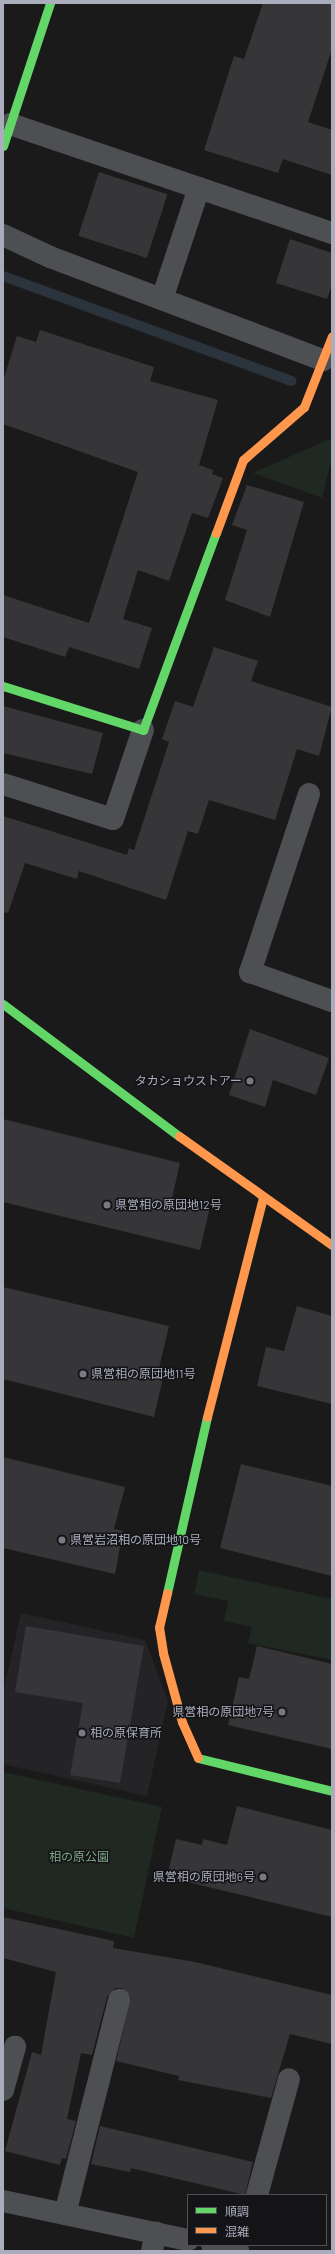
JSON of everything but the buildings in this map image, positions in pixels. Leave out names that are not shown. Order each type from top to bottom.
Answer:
[{"type":"street","points":[[3,146],[50,3]]},
{"type":"street","points":[[10,124],[332,232]]},
{"type":"street","points":[[162,299],[200,188]]},
{"type":"street","points":[[3,235],[50,257],[323,360]]},
{"type":"street","points":[[3,784],[113,819],[143,730],[242,460],[304,407],[332,336]]},
{"type":"street","points":[[3,686],[143,730]]},
{"type":"street","points":[[309,794],[250,972],[332,1001]]},
{"type":"street","points":[[3,1004],[263,1198],[332,1245]]},
{"type":"street","points":[[263,1198],[201,1440],[160,1627],[163,1653],[182,1722],[196,1757],[332,1791]]},
{"type":"street","points":[[65,2214],[119,2000]]},
{"type":"street","points":[[3,2090],[15,2047]]},
{"type":"street","points":[[256,2194],[289,2079]]},
{"type":"street","points":[[3,2201],[65,2214],[154,2242],[187,2240]]},
{"type":"street","points":[[217,2246],[240,2251]]},
{"type":"shaded area","name":"相の原保育所","points":[[21,1613],[145,1640],[168,1701],[147,1796],[3,1764],[3,1693]]},
{"type":"green space","points":[[332,438],[332,458],[322,498],[253,473]]},
{"type":"green space","points":[[199,1570],[332,1599],[332,1660],[248,1643],[252,1627],[224,1621],[228,1601],[194,1594]]},
{"type":"green space","name":"相の原公園","points":[[3,1772],[162,1807],[134,1938],[3,1908]]},
{"type":"waterway","points":[[3,276],[291,381]]},
{"type":"traffic: fast","points":[[3,146],[50,3]]},
{"type":"traffic: fast","points":[[3,686],[143,730],[216,533]]},
{"type":"traffic: fast","points":[[3,1004],[179,1136]]},
{"type":"traffic: fast","points":[[167,1593],[207,1417]]},
{"type":"traffic: fast","points":[[198,1758],[332,1791]]},
{"type":"traffic: slow","points":[[216,533],[243,460],[304,407],[332,336]]},
{"type":"traffic: slow","points":[[179,1136],[332,1245]]},
{"type":"traffic: slow","points":[[207,1417],[263,1198]]},
{"type":"traffic: slow","points":[[167,1593],[159,1627],[163,1653],[182,1722],[198,1758]]},
{"type":"place","name":"タカショウストアー","points":[[250,1081]]},
{"type":"place","name":"県営相の原団地12号","points":[[107,1205]]},
{"type":"place","name":"県営相の原団地11号","points":[[83,1374]]},
{"type":"place","name":"県営岩沼相の原団地10号","points":[[62,1540]]},
{"type":"place","name":"県営相の原団地7号","points":[[282,1712]]},
{"type":"place","name":"相の原保育所","points":[[82,1733]]},
{"type":"place","name":"県営相の原団地6号","points":[[263,1877]]}]
